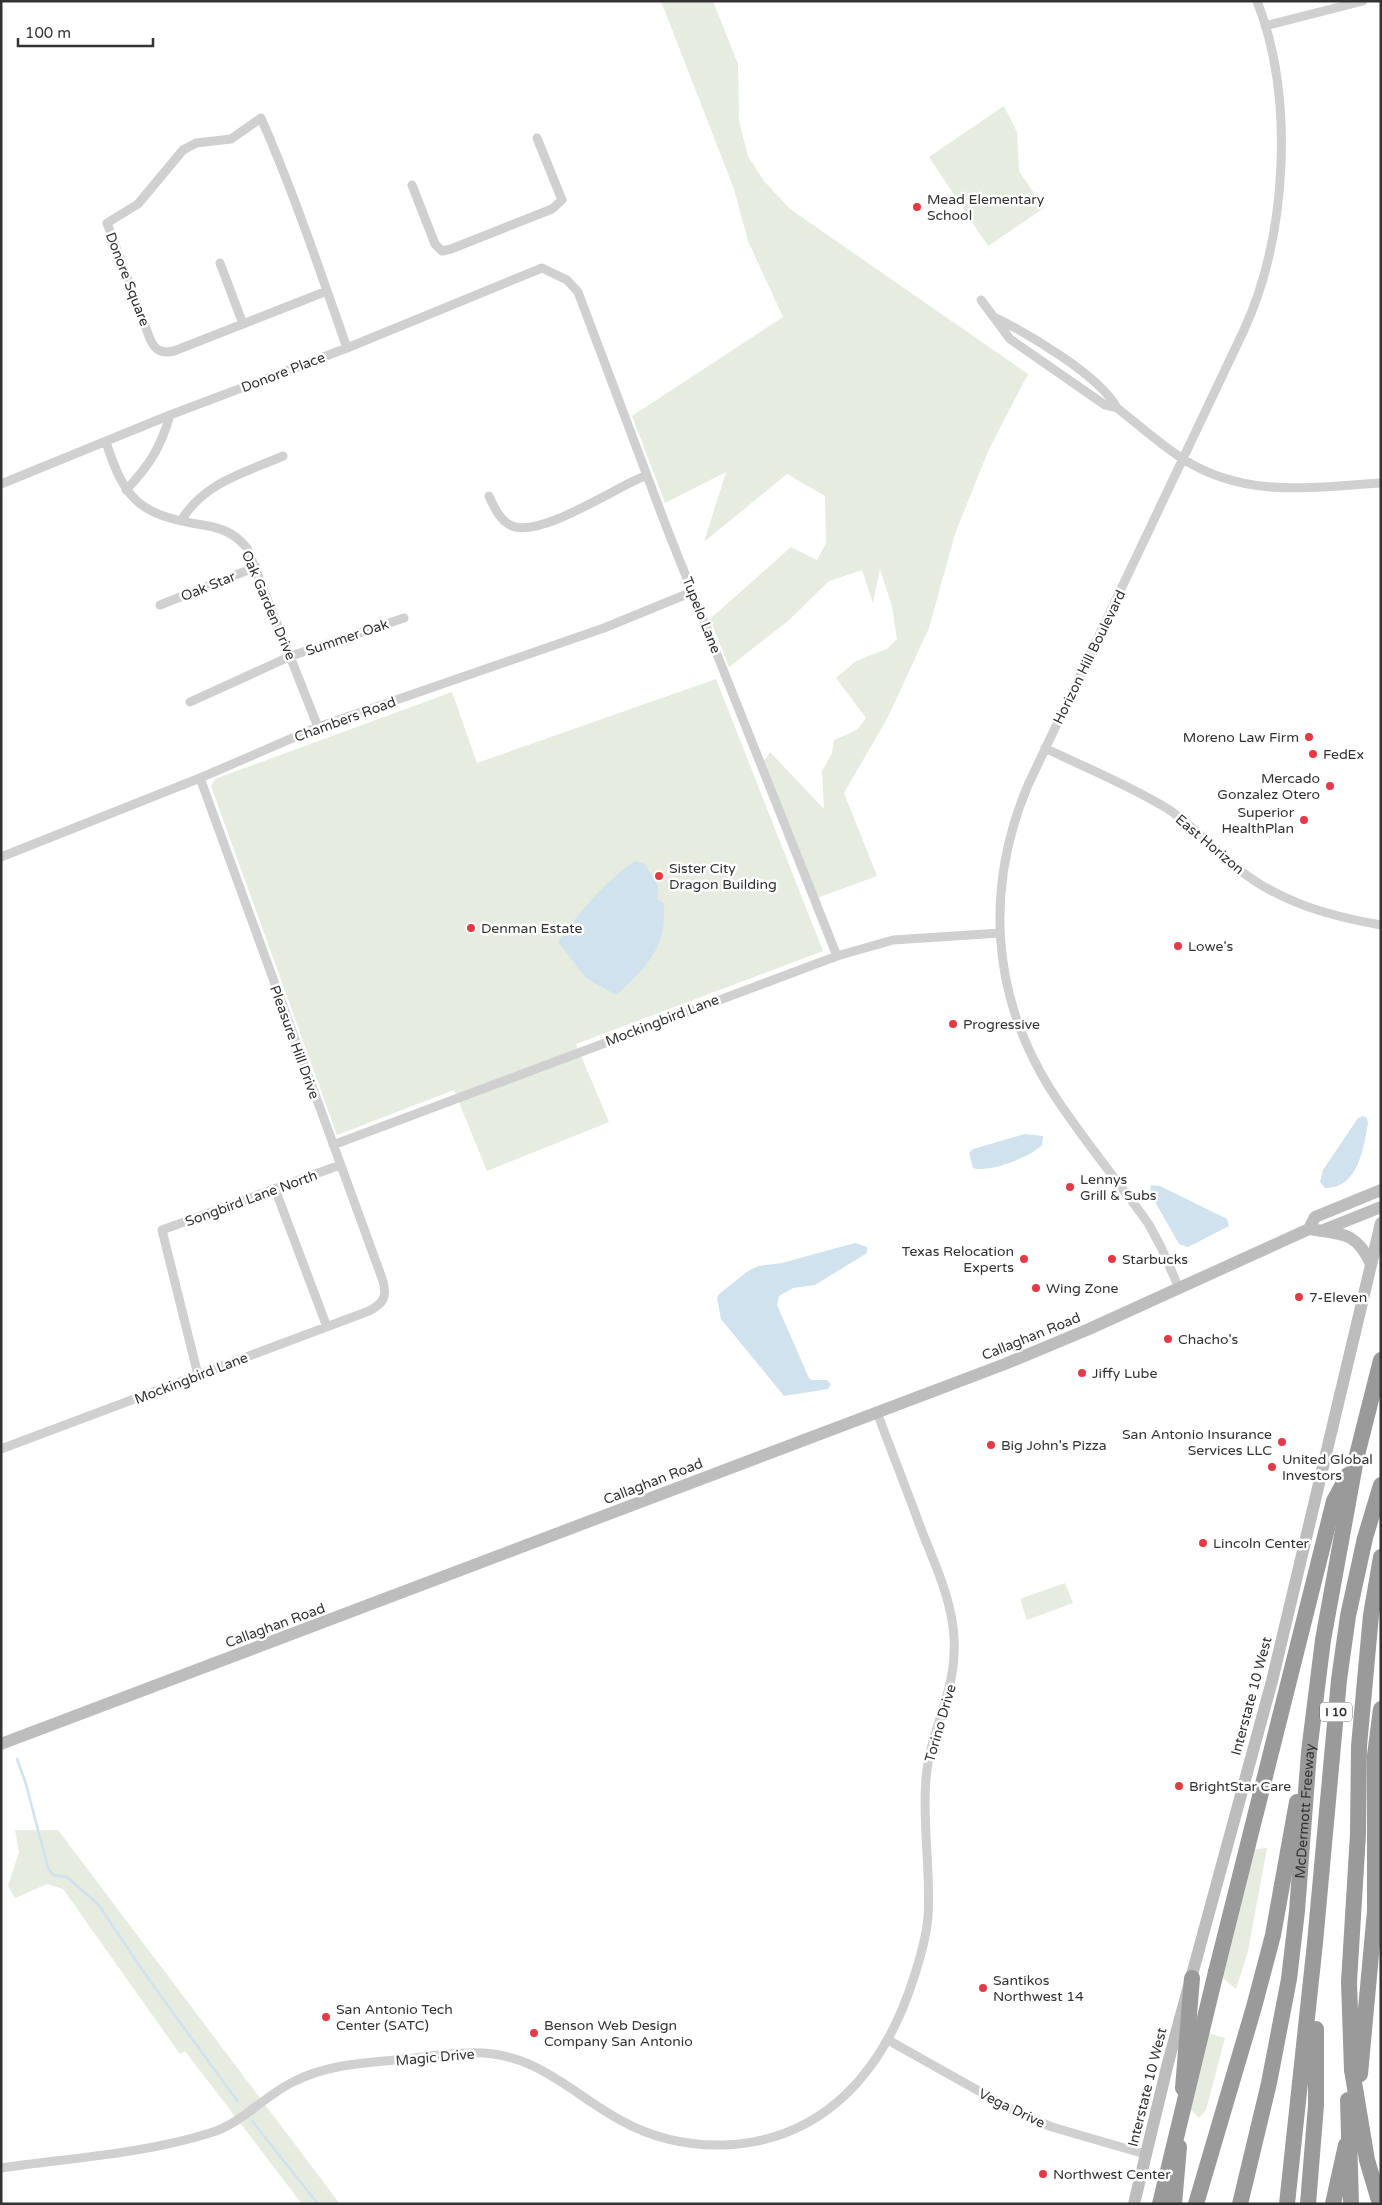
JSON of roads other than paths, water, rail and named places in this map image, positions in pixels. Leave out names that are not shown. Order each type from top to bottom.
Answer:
[{"type":"highway","name":"McDermott Freeway","points":[[1240,2204],[1269,2082],[1289,1979],[1297,1911],[1309,1752],[1323,1640],[1356,1459],[1381,1360]]},
{"type":"highway","points":[[1160,2204],[1334,1502],[1356,1459]]},
{"type":"highway","name":"McDermott Freeway","points":[[1287,2204],[1316,1943],[1339,1680],[1347,1625],[1365,1538],[1381,1485]]},
{"type":"highway","points":[[1380,2204],[1366,2160],[1352,2070],[1349,1982],[1358,1834],[1359,1746],[1371,1615],[1381,1557]]},
{"type":"highway","points":[[1333,2204],[1362,2064],[1375,1911],[1375,1755],[1381,1709]]},
{"type":"highway","points":[[1196,2204],[1266,1962],[1281,1891],[1289,1837],[1309,1752]]},
{"type":"highway","points":[[1308,2204],[1316,2105],[1316,1943]]},
{"type":"highway","points":[[1174,2204],[1192,1978]]},
{"type":"highway","points":[[1351,2204],[1348,2106],[1352,2070]]},
{"type":"main road","name":"Callaghan Road","points":[[1315,1230],[1315,1217],[1381,1190]]},
{"type":"main road","name":"Callaghan Road","points":[[1,1744],[1005,1364],[1315,1230],[1381,1207]]},
{"type":"main road","name":"Interstate 10 West","points":[[1134,2204],[1145,2154],[1232,1820],[1272,1681],[1381,1223]]},
{"type":"main road","points":[[1315,1230],[1346,1234],[1354,1238],[1365,1251],[1375,1254]]},
{"type":"street","name":"Horizon Hill Boulevard","points":[[1179,1288],[1148,1223],[1050,1088],[1032,1058],[1009,998],[1000,933],[1001,889],[1011,830],[1025,792],[1249,320],[1263,278],[1276,218],[1281,156],[1273,60],[1257,1]]},
{"type":"street","points":[[1265,26],[1362,1]]},
{"type":"street","name":"Donore Square","points":[[327,291],[168,352],[154,348],[107,223],[134,208],[178,154],[196,143],[231,139],[261,118],[274,148],[327,291],[348,348]]},
{"type":"street","points":[[412,185],[435,244],[442,250],[451,249],[552,209],[562,200],[537,138]]},
{"type":"street","points":[[220,263],[243,324]]},
{"type":"street","name":"Donore Place","points":[[1,484],[170,415],[348,348],[542,268],[563,278]]},
{"type":"street","name":"Tupelo Lane","points":[[563,278],[574,286],[578,292],[692,592],[836,956]]},
{"type":"street","points":[[981,300],[1010,339],[1105,405],[1117,408]]},
{"type":"street","points":[[994,318],[1016,328],[1070,364],[1110,396],[1117,408],[1184,459],[1212,474],[1246,485],[1260,487],[1288,488],[1381,483]]},
{"type":"street","points":[[1034,356],[1042,345]]},
{"type":"street","points":[[126,490],[146,469],[162,440],[170,415]]},
{"type":"street","name":"Oak Garden Drive","points":[[106,442],[118,476],[126,490],[146,508],[167,519],[213,526],[235,535],[247,548],[318,727]]},
{"type":"street","points":[[181,521],[189,508],[206,490],[282,456]]},
{"type":"street","points":[[489,496],[500,518],[512,526],[524,528],[595,503],[620,486],[647,475]]},
{"type":"street","name":"Oak Star","points":[[160,605],[256,567]]},
{"type":"street","name":"Chambers Road","points":[[1,857],[200,778],[318,727],[604,628],[692,592]]},
{"type":"street","name":"Summer Oak","points":[[190,702],[291,656],[404,618]]},
{"type":"street","name":"East Horizon","points":[[1045,748],[1141,794],[1169,810],[1238,869],[1274,893],[1299,905],[1332,916],[1381,925]]},
{"type":"street","name":"Pleasure Hill Drive","points":[[200,778],[383,1281],[385,1298],[380,1304]]},
{"type":"street","name":"Mockingbird Lane","points":[[333,1145],[836,956],[893,940],[1000,933]]},
{"type":"street","name":"Songbird Lane North","points":[[198,1375],[162,1230],[340,1165]]},
{"type":"street","points":[[275,1189],[327,1326]]},
{"type":"street","name":"Mockingbird Lane","points":[[1,1449],[370,1311],[380,1304]]},
{"type":"street","name":"Torino Drive","points":[[877,1412],[941,1579],[951,1614],[955,1648],[952,1678],[926,1772],[928,1894],[925,1936],[910,1992],[888,2040]]},
{"type":"street","name":"Vega Drive","points":[[888,2040],[1020,2114],[1052,2127],[1145,2154]]},
{"type":"street","name":"Magic Drive","points":[[1,2168],[176,2143],[215,2132],[294,2081],[331,2068],[471,2052],[507,2057],[544,2070],[619,2119],[664,2138],[704,2144],[745,2143],[785,2132],[824,2112],[853,2088],[865,2075],[880,2056],[888,2040]]},
{"type":"water","points":[[635,861],[645,864],[658,886],[657,899],[664,904],[664,919],[662,933],[652,956],[637,976],[616,995],[586,978],[558,942],[612,879]]},
{"type":"water","points":[[1363,1116],[1367,1118],[1368,1123],[1357,1165],[1345,1182],[1325,1188],[1320,1182],[1323,1170],[1358,1118]]},
{"type":"water","points":[[1025,1134],[1043,1136],[1042,1145],[1029,1154],[1009,1163],[989,1168],[973,1168],[969,1153],[973,1149]]},
{"type":"water","points":[[1151,1185],[1160,1186],[1227,1219],[1229,1226],[1188,1247],[1179,1244],[1150,1193]]},
{"type":"water","points":[[855,1243],[867,1247],[867,1253],[815,1285],[793,1288],[779,1296],[777,1305],[809,1378],[811,1380],[827,1380],[831,1384],[828,1389],[784,1396],[721,1319],[717,1298],[719,1294],[748,1271],[758,1266],[782,1263]]},
{"type":"waterway","points":[[17,1759],[26,1784],[48,1868],[53,1875],[67,1877],[98,1904],[150,1981],[238,2102]]},
{"type":"waterway","points":[[252,2121],[318,2204]]},
{"type":"place","name":"Mead Elementary School","points":[[917,207]]},
{"type":"place","name":"Moreno Law Firm","points":[[1309,737]]},
{"type":"place","name":"FedEx","points":[[1313,754]]},
{"type":"place","name":"Mercado Gonzalez Otero","points":[[1330,786]]},
{"type":"place","name":"Superior HealthPlan","points":[[1304,820]]},
{"type":"place","name":"Sister City Dragon Building","points":[[659,876]]},
{"type":"place","name":"Denman Estate","points":[[471,928]]},
{"type":"place","name":"Lowe's","points":[[1178,946]]},
{"type":"place","name":"Progressive","points":[[953,1024]]},
{"type":"place","name":"Lennys Grill & Subs","points":[[1070,1187]]},
{"type":"place","name":"Texas Relocation Experts","points":[[1024,1259]]},
{"type":"place","name":"Starbucks","points":[[1112,1259]]},
{"type":"place","name":"Wing Zone","points":[[1036,1288]]},
{"type":"place","name":"7-Eleven","points":[[1299,1297]]},
{"type":"place","name":"Chacho's","points":[[1168,1339]]},
{"type":"place","name":"Jiffy Lube","points":[[1082,1373]]},
{"type":"place","name":"San Antonio Insurance Services LLC","points":[[1282,1442]]},
{"type":"place","name":"Big John's Pizza","points":[[991,1445]]},
{"type":"place","name":"United Global Investors","points":[[1272,1467]]},
{"type":"place","name":"Lincoln Center","points":[[1203,1543]]},
{"type":"place","name":"BrightStar Care","points":[[1179,1786]]},
{"type":"place","name":"Santikos Northwest 14","points":[[983,1988]]},
{"type":"place","name":"San Antonio Tech Center (SATC)","points":[[326,2017]]},
{"type":"place","name":"Benson Web Design Company San Antonio","points":[[534,2033]]},
{"type":"place","name":"Northwest Center","points":[[1043,2174]]}]
